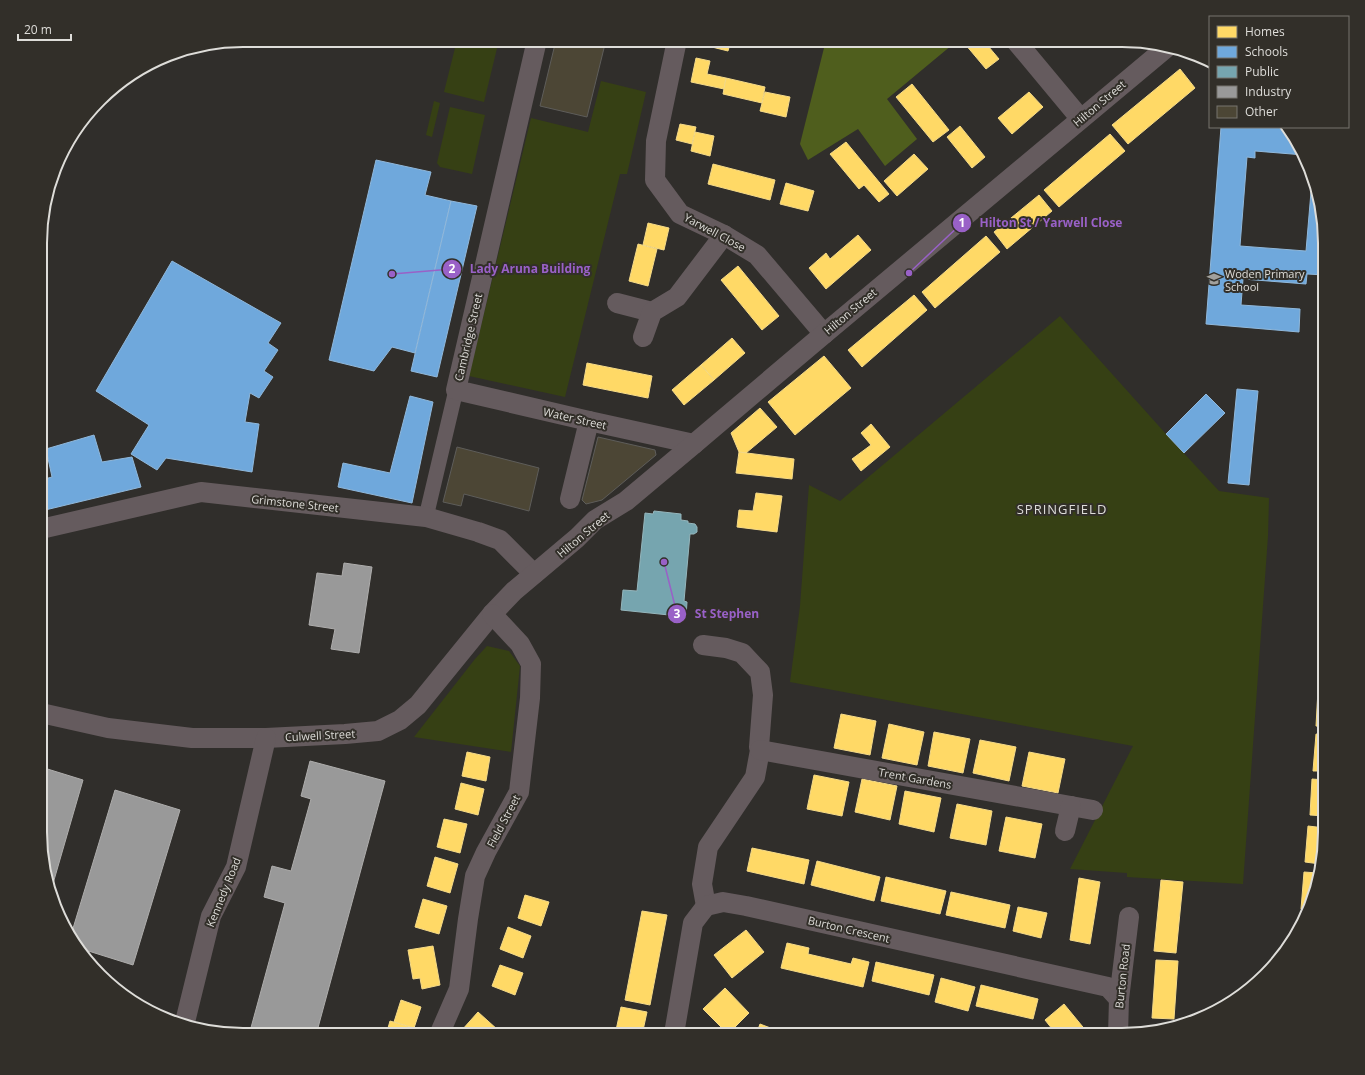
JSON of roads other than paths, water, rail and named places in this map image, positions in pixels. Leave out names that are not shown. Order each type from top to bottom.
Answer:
[{"type":"street","name":"Cambridge Street","points":[[426,518],[535,47]]},
{"type":"street","name":"Yarwell Close","points":[[676,47],[656,141],[655,180],[680,214],[724,235],[757,255],[824,334]]},
{"type":"street","points":[[1020,47],[1080,118]]},
{"type":"street","name":"Hilton Street","points":[[534,574],[577,538],[595,520],[626,501],[1080,118],[1162,51]]},
{"type":"street","points":[[643,337],[652,312],[677,297],[724,235]]},
{"type":"street","points":[[617,303],[652,312]]},
{"type":"street","name":"Water Street","points":[[456,390],[694,444]]},
{"type":"street","points":[[570,499],[589,421]]},
{"type":"street","name":"Grimstone Street","points":[[47,528],[201,492],[426,518],[478,532],[500,540],[534,574]]},
{"type":"street","name":"Culwell Street","points":[[47,714],[108,728],[185,737],[266,738],[378,731],[400,720],[418,705],[492,614],[514,591],[534,574]]},
{"type":"street","name":"Field Street","points":[[442,1028],[459,989],[475,876],[486,852],[519,792],[530,705],[531,664],[520,644],[492,614]]},
{"type":"street","points":[[675,1028],[693,923],[706,906],[702,884],[708,847],[754,777],[760,750],[763,696],[760,672],[742,653],[726,648],[703,645]]},
{"type":"street","name":"Kennedy Road","points":[[186,1019],[211,916],[236,867],[266,738]]},
{"type":"street","name":"Trent Gardens","points":[[760,750],[1093,810]]},
{"type":"street","points":[[1065,831],[1071,806]]},
{"type":"street","name":"Burton Crescent","points":[[706,906],[723,902],[754,907],[1108,987],[1119,999]]},
{"type":"street","name":"Burton Road","points":[[1118,1028],[1119,999],[1129,918]]},
{"type":"place","name":"Hilton St / Yarwell Close","points":[[909,273]]},
{"type":"place","name":"Lady Aruna Building","points":[[392,274]]},
{"type":"place","name":"Woden Primary School","points":[[1214,279]]},
{"type":"place","name":"St Stephen","points":[[664,562]]},
{"type":"district","name":"SPRINGFIELD","points":[[1062,509]]}]
